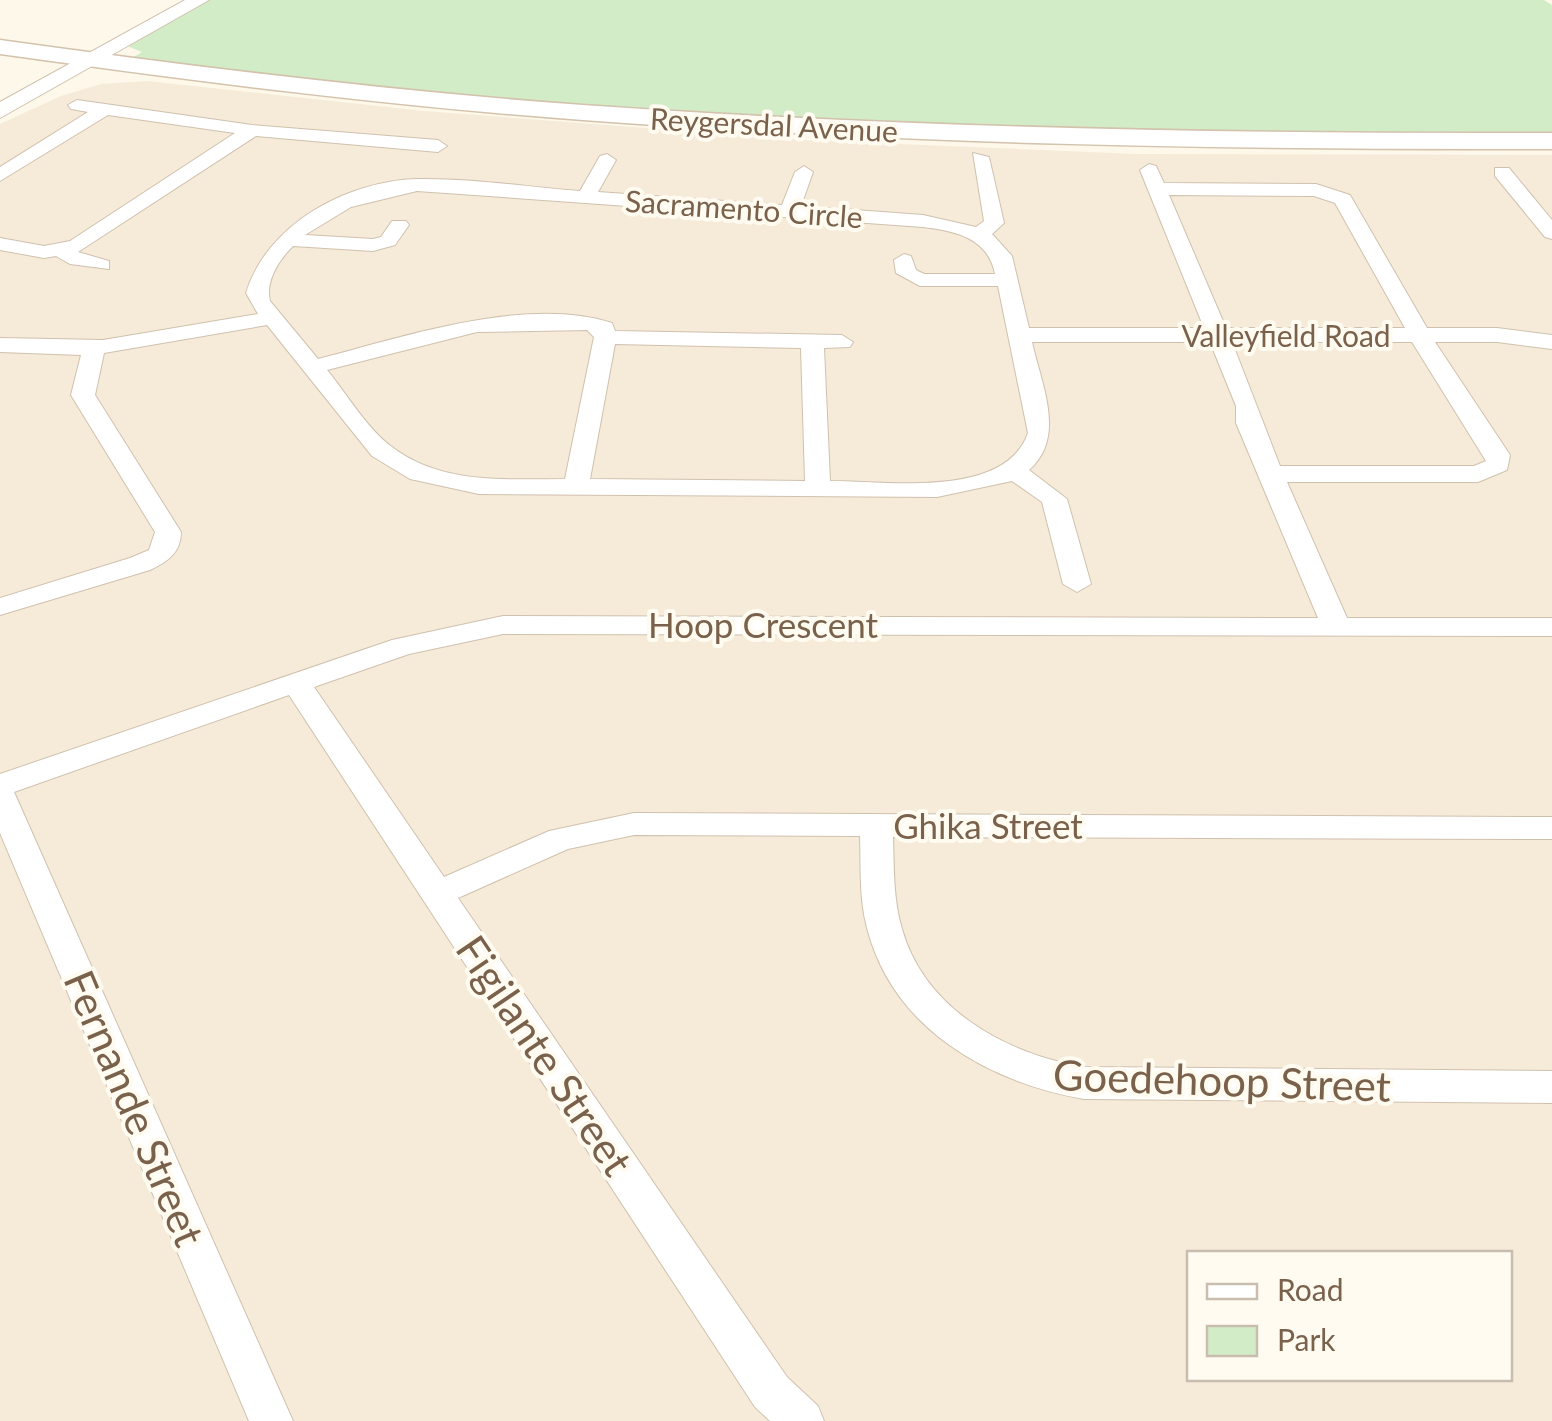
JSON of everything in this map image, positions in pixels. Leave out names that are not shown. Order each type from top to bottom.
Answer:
[{"type":"main road","name":"Reygersdal Avenue","points":[[0,47],[454,101],[806,127],[1192,142],[1552,141]]},
{"type":"street","points":[[0,111],[199,0]]},
{"type":"street","points":[[76,105],[252,130],[438,146]]},
{"type":"street","points":[[0,175],[104,110]]},
{"type":"street","points":[[0,244],[38,252],[62,251],[81,244],[252,130]]},
{"type":"street","points":[[350,140],[376,174]]},
{"type":"street","points":[[980,158],[994,223],[978,235],[997,248],[1040,433],[1033,452],[1014,470],[1054,499],[1077,584]]},
{"type":"street","points":[[586,197],[607,160]]},
{"type":"street","points":[[789,211],[804,172]]},
{"type":"street","points":[[1502,172],[1552,233]]},
{"type":"street","name":"Sacramento Circle","points":[[978,235],[923,221],[586,197],[376,174],[276,252],[258,285],[260,302],[381,452],[404,467],[457,483],[954,488],[1014,470]]},
{"type":"street","points":[[1270,474],[1478,474],[1494,470],[1498,455],[1420,335],[1375,259],[1375,249],[1339,196],[1316,190],[1153,180],[1219,335],[1270,474],[1336,626]]},
{"type":"street","points":[[1517,190],[1540,190]]},
{"type":"street","points":[[290,240],[373,246],[388,241],[399,225]]},
{"type":"street","points":[[62,251],[76,260],[102,264]]},
{"type":"street","points":[[904,260],[906,273],[915,279],[1007,280]]},
{"type":"street","points":[[0,344],[94,346],[156,342],[272,318]]},
{"type":"street","points":[[312,367],[486,323],[589,323],[604,328],[576,487]]},
{"type":"street","name":"Valleyfield Road","points":[[1019,335],[1513,336],[1552,342]]},
{"type":"street","points":[[605,337],[647,342],[842,342]]},
{"type":"street","points":[[812,342],[818,488]]},
{"type":"street","points":[[0,607],[150,560],[168,544],[168,532],[82,395],[94,346]]},
{"type":"street","name":"Hoop Crescent","points":[[0,786],[427,638],[528,624],[1552,626]]},
{"type":"street","name":"Figilante Street","points":[[296,683],[770,1392],[802,1421]]},
{"type":"street","name":"Fernande Street","points":[[0,795],[271,1421]]},
{"type":"street","name":"Goedehoop Street","points":[[876,824],[881,915],[898,960],[955,1030],[1013,1067],[1084,1083],[1552,1087]]},
{"type":"street","name":"Ghika Street","points":[[436,894],[562,839],[613,826],[1552,828]]},
{"type":"shaded area","points":[[147,81],[424,111],[805,140],[1136,154],[1552,155],[1552,1421],[0,1421],[0,124],[61,96],[101,84]]},
{"type":"green space","points":[[209,0],[1544,0],[1552,5],[1552,135],[1070,134],[801,122],[533,102],[132,58],[142,52],[127,46]]}]
